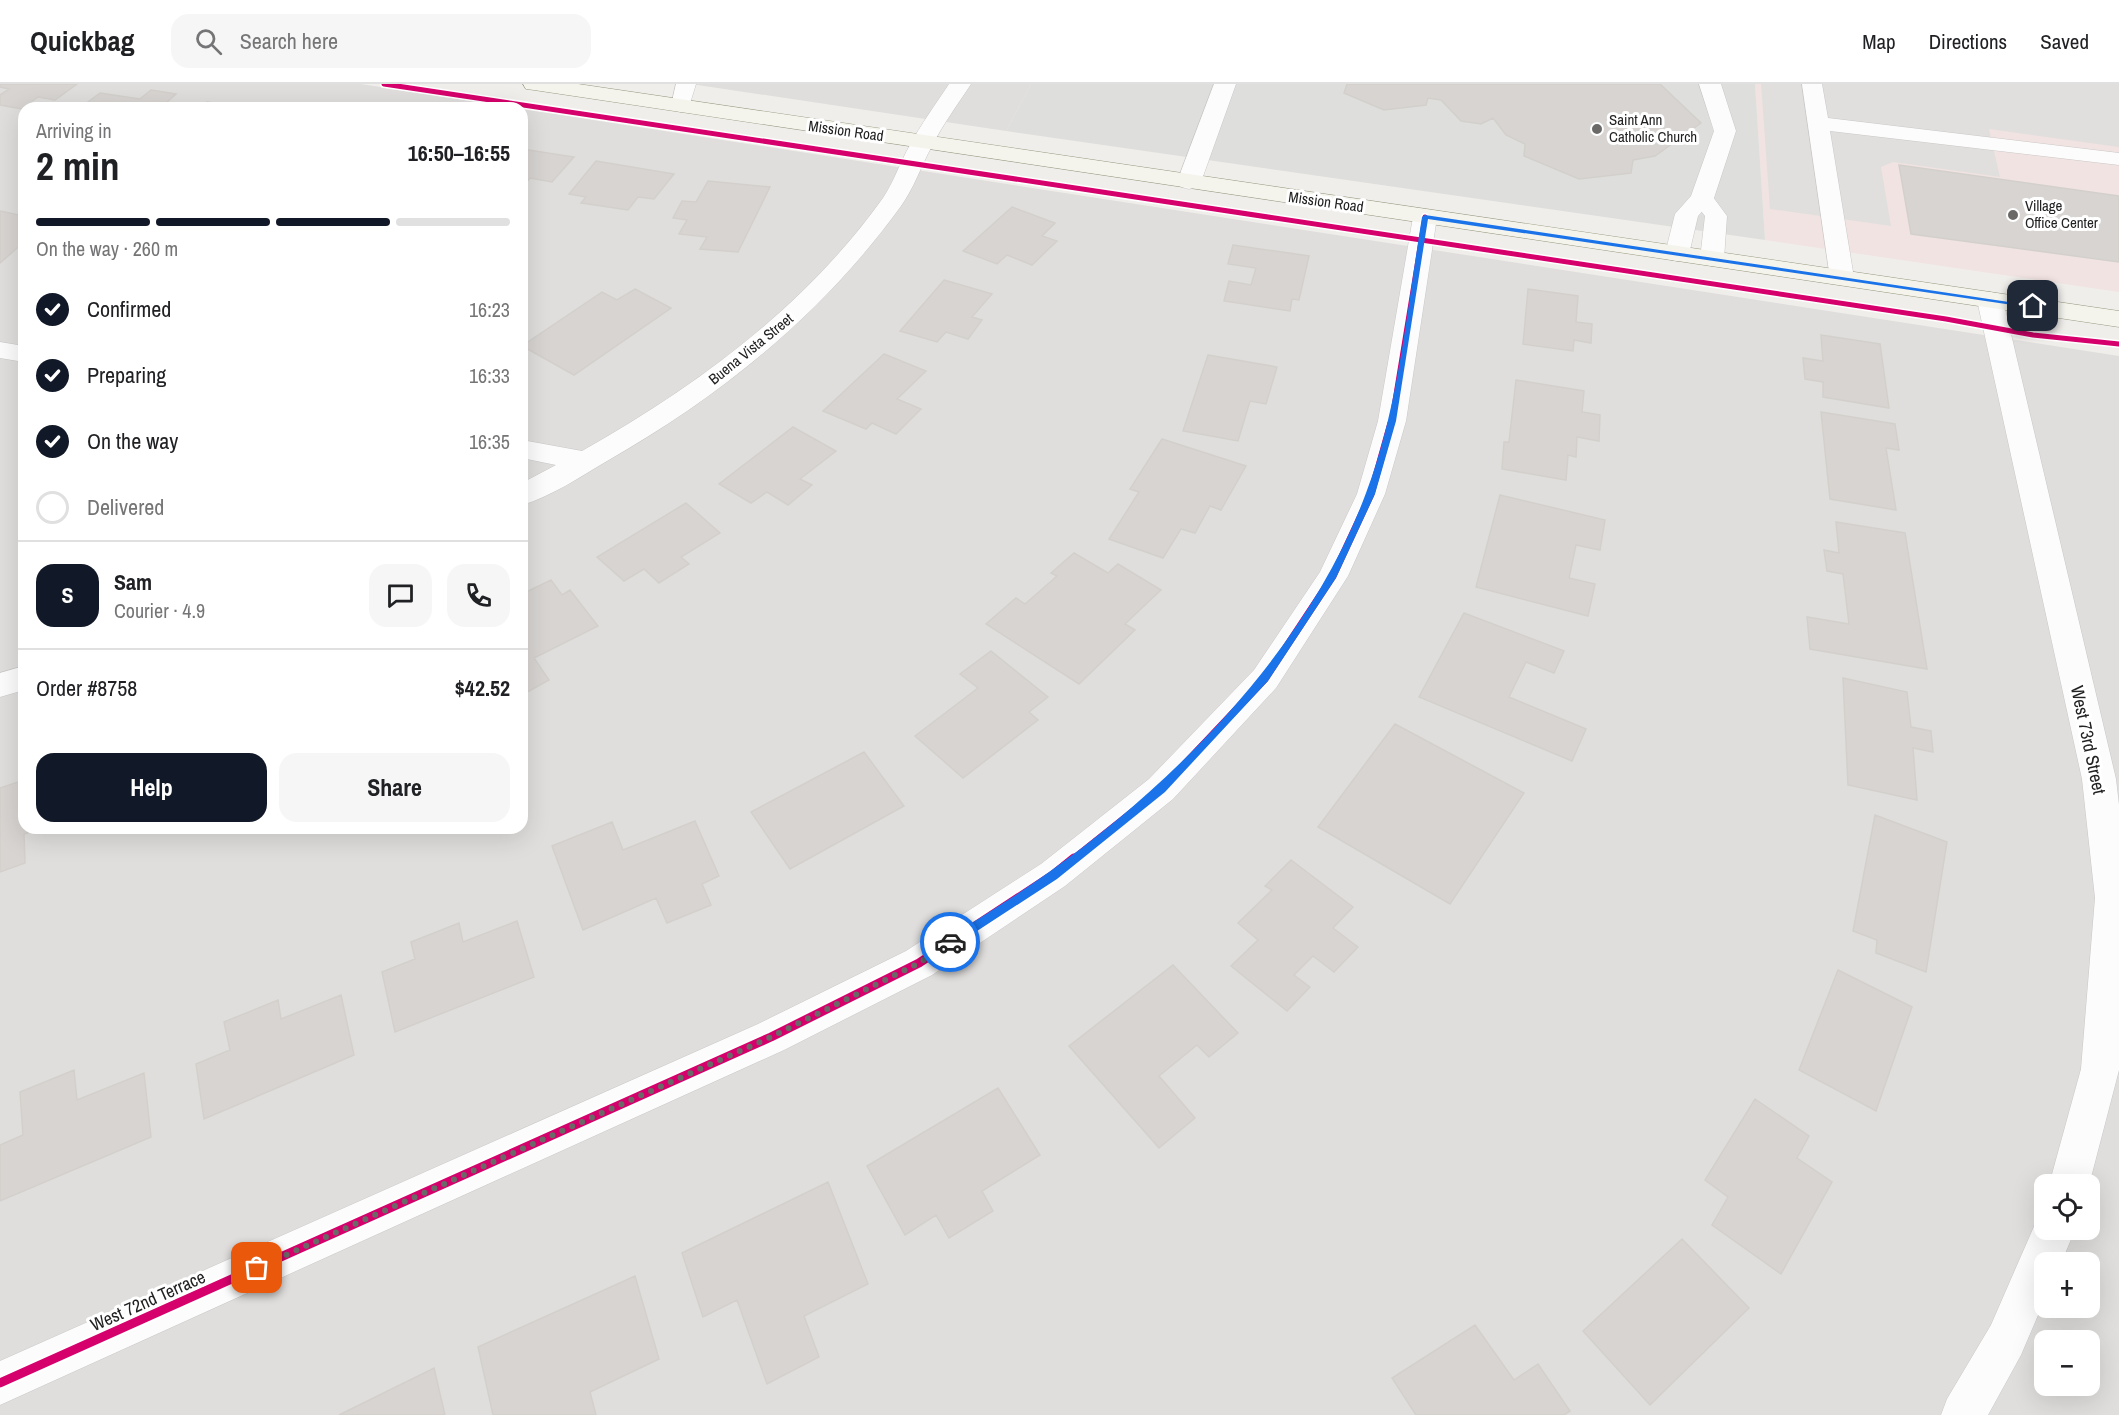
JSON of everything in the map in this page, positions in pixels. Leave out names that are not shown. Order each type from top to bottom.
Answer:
[{"type":"main road","name":"Mission Road","points":[[534,84],[683,95],[922,142],[2119,319]]},
{"type":"street","name":"Buena Vista Street","points":[[528,492],[673,410],[793,317],[851,256],[894,199],[922,142],[960,84]]},
{"type":"street","points":[[1190,182],[1225,84]]},
{"type":"street","points":[[1677,254],[1687,214],[1702,198],[1725,131],[1710,84]]},
{"type":"street","name":"West 72nd Terrace","points":[[0,1383],[760,1042],[909,968],[1053,875],[1161,789],[1265,679],[1338,566],[1371,494],[1392,421],[1425,217]]},
{"type":"street","name":"West 73rd Street","points":[[1990,300],[2098,779],[2113,897],[2100,1069],[2072,1174]]},
{"type":"street","points":[[0,350],[18,353]]},
{"type":"street","points":[[528,450],[586,461]]},
{"type":"street","points":[[0,685],[18,680]]},
{"type":"street","points":[[1963,1415],[2006,1340],[2050,1240]]},
{"type":"lane","points":[[1812,84],[1842,278]]},
{"type":"lane","points":[[1818,123],[2119,159]]},
{"type":"lane","points":[[1702,198],[1716,216],[1712,259]]},
{"type":"shaded area","points":[[0,84],[361,84],[477,102],[18,102],[18,834],[528,834],[528,110],[2119,356],[2119,1415],[0,1415]]},
{"type":"shaded area","points":[[691,84],[1031,84],[1006,131]]},
{"type":"shaded area","points":[[1031,84],[1755,84],[1765,240],[1006,131]]},
{"type":"shaded area","points":[[1755,84],[2119,84],[2119,292],[1765,240]]},
{"type":"shaded area","points":[[1761,84],[2119,84],[2119,147],[1989,129],[2000,177],[1893,162],[1881,167],[1891,226],[1770,209]]},
{"type":"building","points":[[0,84],[77,84],[55,100],[38,97],[31,102],[18,102],[18,108],[0,105],[0,95],[9,89],[0,87]]},
{"type":"building","name":"Saint Ann Catholic Church","points":[[1347,84],[1660,84],[1701,123],[1655,156],[1633,160],[1631,173],[1579,179],[1524,156],[1525,144],[1506,135],[1493,118],[1481,124],[1461,121],[1441,100],[1428,98],[1426,105],[1384,110],[1344,93]]},
{"type":"building","points":[[151,90],[176,94],[167,102],[88,102],[100,93],[140,99]]},
{"type":"building","points":[[528,150],[574,157],[552,182],[530,178],[528,180]]},
{"type":"building","points":[[596,161],[674,174],[654,199],[638,197],[628,210],[581,203],[586,197],[569,194]]},
{"type":"building","name":"Village Office Center","points":[[1899,165],[2119,196],[2119,262],[1911,234]]},
{"type":"building","points":[[708,181],[770,187],[738,252],[700,249],[707,237],[679,234],[687,220],[673,218],[682,201],[696,202]]},
{"type":"building","points":[[1012,207],[1055,223],[1042,236],[1057,241],[1032,265],[1007,255],[997,264],[963,251]]},
{"type":"building","points":[[0,211],[18,215],[18,247],[0,263]]},
{"type":"building","points":[[1233,245],[1309,256],[1299,300],[1292,299],[1290,311],[1224,301],[1229,281],[1251,285],[1256,268],[1228,264]]},
{"type":"building","points":[[944,280],[992,294],[972,317],[982,320],[968,339],[946,332],[937,342],[900,331]]},
{"type":"building","points":[[635,289],[671,308],[574,375],[528,349],[528,342],[602,292],[617,300]]},
{"type":"building","points":[[1528,289],[1578,296],[1576,322],[1592,324],[1591,343],[1574,340],[1573,351],[1523,344]]},
{"type":"building","points":[[1821,335],[1880,344],[1889,408],[1823,397],[1823,382],[1805,379],[1803,358],[1823,361]]},
{"type":"building","points":[[884,354],[926,371],[897,399],[921,409],[896,434],[872,423],[866,429],[823,411]]},
{"type":"building","points":[[1208,355],[1277,367],[1266,404],[1250,401],[1238,441],[1183,431]]},
{"type":"building","points":[[1516,380],[1584,391],[1582,412],[1600,415],[1599,441],[1577,437],[1576,457],[1568,455],[1566,480],[1502,469],[1504,442],[1509,442]]},
{"type":"building","points":[[1821,412],[1895,424],[1899,450],[1886,448],[1896,510],[1830,499]]},
{"type":"building","points":[[793,427],[836,451],[800,479],[812,485],[788,505],[767,492],[751,503],[719,484]]},
{"type":"building","points":[[1162,439],[1246,466],[1221,510],[1210,506],[1195,533],[1181,529],[1163,558],[1109,539],[1139,492],[1130,489]]},
{"type":"building","points":[[1500,495],[1605,520],[1600,550],[1576,545],[1569,578],[1595,584],[1588,616],[1476,587]]},
{"type":"building","points":[[686,503],[720,533],[681,557],[689,564],[659,583],[644,569],[624,581],[597,557]]},
{"type":"building","points":[[1836,522],[1905,533],[1927,669],[1810,649],[1807,617],[1849,624],[1843,574],[1827,571],[1824,550],[1839,553]]},
{"type":"building","points":[[1074,553],[1108,573],[1118,564],[1161,590],[1125,624],[1135,630],[1079,684],[986,624],[1016,598],[1025,604],[1057,576],[1051,573]]},
{"type":"building","points":[[551,580],[562,595],[570,590],[598,626],[534,658],[549,680],[528,692],[528,591]]},
{"type":"building","points":[[1464,613],[1564,651],[1554,673],[1526,662],[1509,697],[1586,729],[1572,761],[1419,697]]},
{"type":"building","points":[[991,651],[1048,697],[1029,712],[1038,720],[963,778],[915,736],[978,688],[960,674]]},
{"type":"building","points":[[1843,678],[1907,692],[1911,727],[1931,731],[1933,752],[1913,748],[1917,800],[1848,785]]},
{"type":"building","points":[[1395,724],[1524,793],[1450,904],[1318,827]]},
{"type":"building","points":[[864,752],[904,806],[790,869],[751,812]]},
{"type":"building","points":[[18,782],[18,834],[24,834],[25,863],[0,872],[0,788]]},
{"type":"building","points":[[1875,815],[1947,842],[1926,972],[1876,953],[1877,940],[1853,931]]},
{"type":"building","points":[[695,821],[719,876],[702,884],[711,905],[667,923],[656,898],[583,930],[552,846],[612,822],[623,850]]},
{"type":"building","points":[[1291,860],[1353,907],[1333,928],[1358,947],[1334,972],[1313,956],[1294,975],[1310,987],[1287,1011],[1231,966],[1258,940],[1238,923],[1272,890],[1265,886]]},
{"type":"building","points":[[517,921],[534,977],[395,1032],[382,972],[415,959],[411,942],[459,923],[463,942]]},
{"type":"building","points":[[1173,965],[1238,1033],[1209,1057],[1197,1045],[1159,1076],[1195,1118],[1159,1148],[1069,1046]]},
{"type":"building","points":[[1838,970],[1912,1007],[1876,1111],[1799,1070]]},
{"type":"building","points":[[341,995],[354,1055],[204,1119],[196,1064],[230,1050],[224,1022],[278,1000],[281,1019]]},
{"type":"building","points":[[74,1070],[77,1100],[144,1073],[151,1137],[0,1201],[0,1145],[23,1135],[20,1092]]},
{"type":"building","points":[[998,1088],[1040,1155],[982,1191],[993,1211],[949,1238],[936,1215],[905,1235],[867,1166]]},
{"type":"building","points":[[1755,1099],[1809,1136],[1797,1158],[1832,1182],[1781,1274],[1712,1225],[1728,1197],[1705,1180]]},
{"type":"building","points":[[828,1182],[868,1284],[804,1316],[819,1357],[767,1384],[737,1300],[703,1317],[682,1253]]},
{"type":"building","points":[[1682,1239],[1749,1308],[1650,1405],[1583,1331]]},
{"type":"building","points":[[635,1276],[659,1359],[590,1392],[596,1415],[493,1415],[478,1347]]},
{"type":"building","points":[[1475,1325],[1514,1380],[1538,1364],[1570,1411],[1564,1415],[1416,1415],[1392,1378]]},
{"type":"building","points":[[434,1368],[445,1415],[339,1415]]},
{"type":"cycle path","points":[[384,84],[504,102]]},
{"type":"cycle path","points":[[528,106],[1946,319],[2033,335],[2119,344]]},
{"type":"cycle path","points":[[0,1383],[771,1037],[919,963],[1053,875],[1161,789],[1265,679],[1333,576],[1371,494],[1392,421],[1425,217]]},
{"type":"way so far","points":[[257,1268],[771,1037],[919,963],[950,942]]},
{"type":"place","name":"Saint Ann Catholic Church","points":[[1597,129]]},
{"type":"place","name":"Village Office Center","points":[[2013,215]]},
{"type":"route","points":[[950,942],[1053,875],[1161,789],[1265,679],[1333,576],[1371,494],[1392,421],[1425,217],[2033,306]]}]
